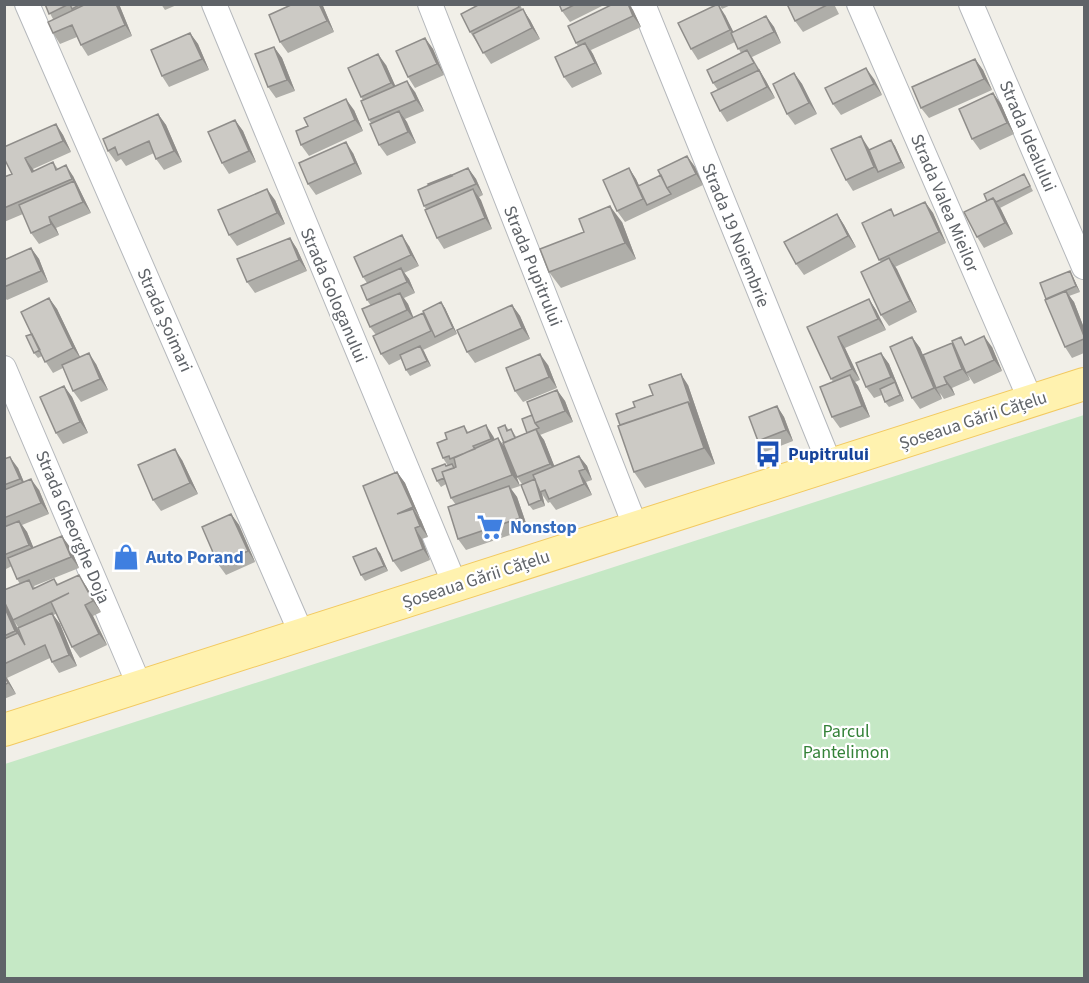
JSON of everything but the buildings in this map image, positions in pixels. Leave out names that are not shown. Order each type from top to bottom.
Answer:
[{"type":"main road","name":"Șoseaua Gării Cățelu","points":[[4,730],[1084,384]]},
{"type":"street","name":"Strada Șoimari","points":[[27,4],[302,635]]},
{"type":"street","name":"Strada Gologanului","points":[[214,4],[455,585]]},
{"type":"street","name":"Strada Pupitrului","points":[[430,4],[636,528]]},
{"type":"street","name":"Strada 19 Noiembrie","points":[[643,4],[830,465]]},
{"type":"street","name":"Strada Valea Mieilor","points":[[859,4],[1031,401]]},
{"type":"street","name":"Strada Idealului","points":[[971,4],[1084,267]]},
{"type":"street","name":"Strada Gheorghe Doja","points":[[4,368],[140,687]]},
{"type":"green space","name":"Parcul Pantelimon","points":[[1084,415],[1084,978],[5,978],[5,764]]},
{"type":"place","name":"Pupitrului","points":[[768,454]]},
{"type":"place","name":"Nonstop","points":[[490,527]]},
{"type":"place","name":"Auto Porand","points":[[126,557]]}]
